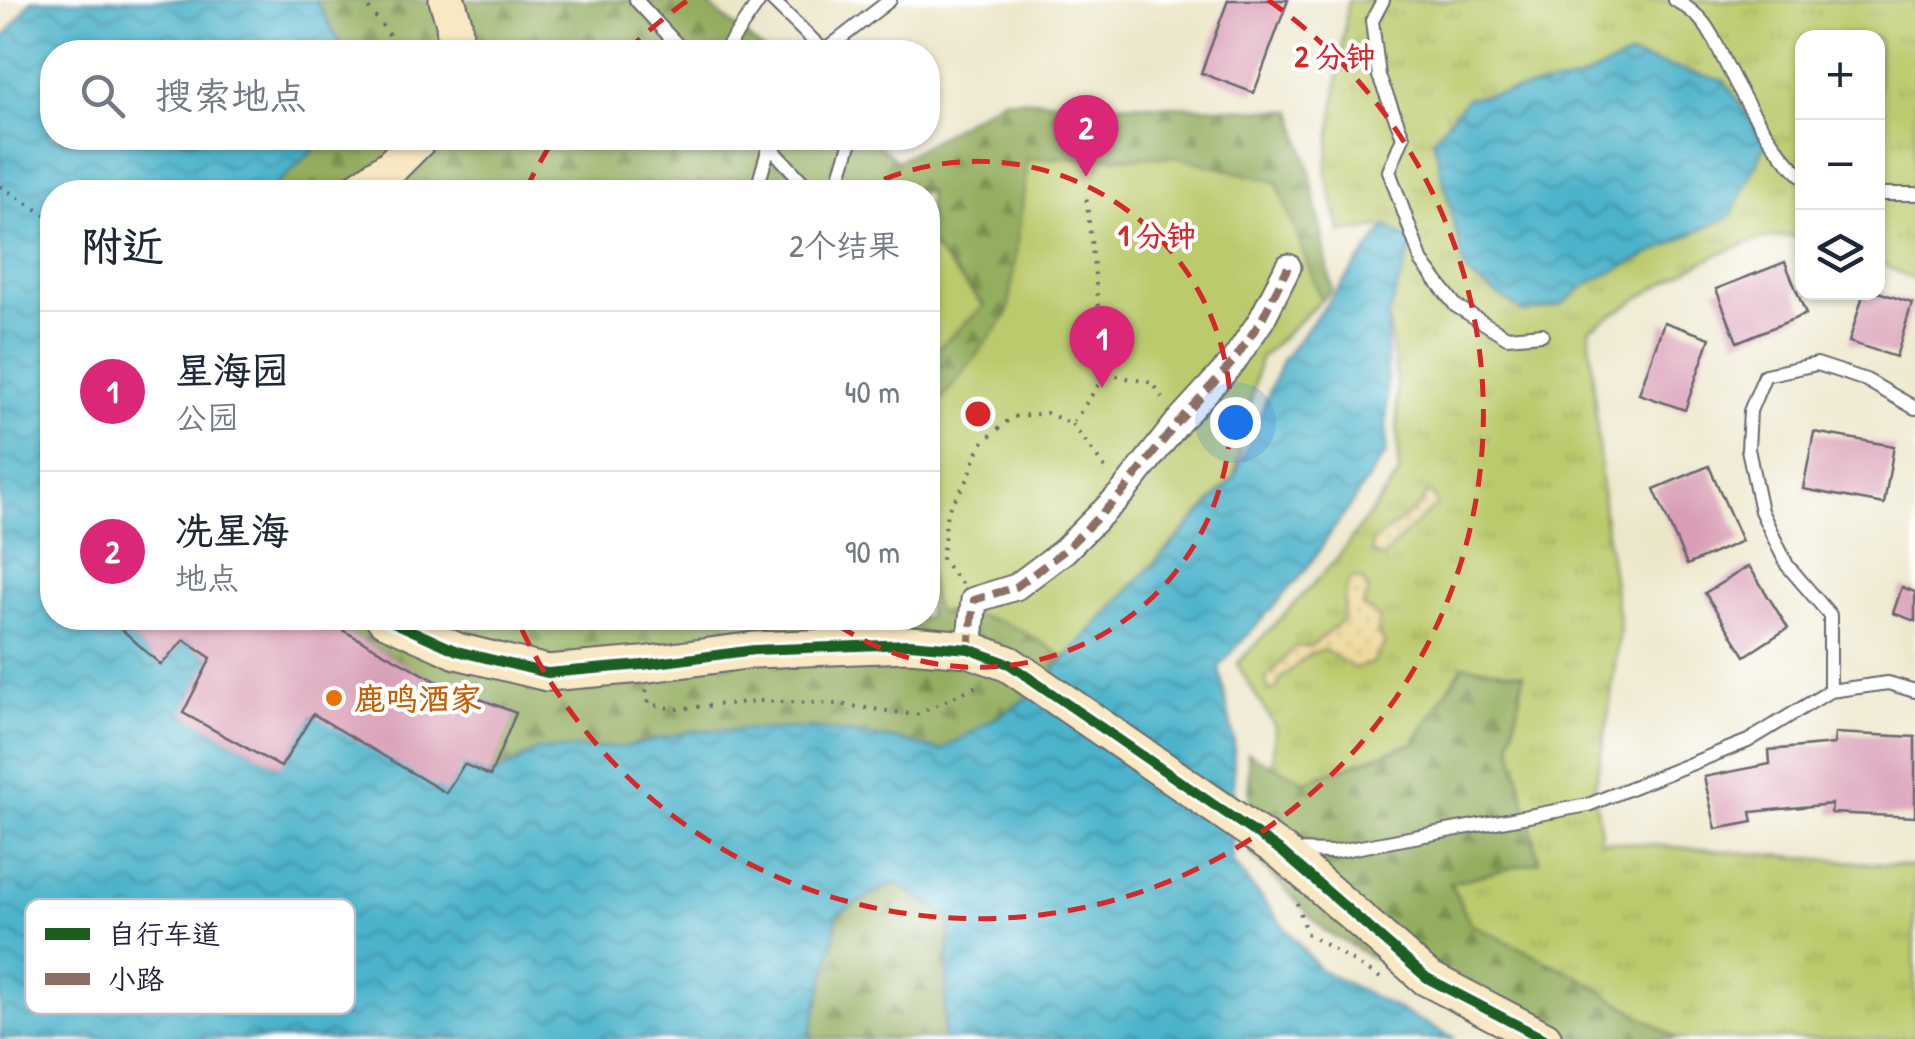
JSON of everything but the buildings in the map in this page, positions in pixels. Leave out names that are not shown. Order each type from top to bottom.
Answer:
[{"type":"street","points":[[447,0],[455,40]]},
{"type":"street","points":[[372,180],[408,150]]},
{"type":"street","points":[[969,649],[974,600],[1016,587],[1064,551],[1123,492],[1178,422],[1233,362],[1262,318],[1288,267]]},
{"type":"street","points":[[411,630],[456,650],[547,674],[754,650],[908,644],[969,649],[1010,664],[1281,851],[1427,978],[1544,1039]]},
{"type":"lane","points":[[636,0],[673,40]]},
{"type":"lane","points":[[732,40],[760,0]]},
{"type":"lane","points":[[772,0],[812,40]]},
{"type":"lane","points":[[839,40],[890,0]]},
{"type":"lane","points":[[1383,0],[1372,21],[1379,76],[1403,137],[1389,170],[1422,262],[1456,306],[1507,338],[1542,334]]},
{"type":"lane","points":[[1676,0],[1708,25],[1728,68],[1768,135],[1795,168]]},
{"type":"lane","points":[[759,180],[766,150]]},
{"type":"lane","points":[[776,150],[802,180]]},
{"type":"lane","points":[[840,180],[848,150]]},
{"type":"lane","points":[[1885,194],[1915,194]]},
{"type":"lane","points":[[1830,691],[1830,614],[1786,565],[1762,511],[1748,449],[1750,411],[1765,375],[1817,364],[1866,380],[1915,408]]},
{"type":"lane","points":[[1281,851],[1333,852],[1588,805],[1748,741],[1830,691],[1888,683],[1915,690]]},
{"type":"path","points":[[362,0],[394,40]]},
{"type":"path","points":[[0,186],[40,211]]},
{"type":"path","points":[[1072,424],[1106,374],[1086,195]]},
{"type":"path","points":[[1106,374],[1153,383],[1178,422]]},
{"type":"path","points":[[974,600],[942,560],[948,511],[968,478],[980,445],[1012,417],[1047,413],[1072,424],[1123,492]]},
{"type":"path","points":[[642,666],[649,704],[674,710],[758,701],[838,704],[916,716],[977,686],[1010,664]]},
{"type":"green space","points":[[316,0],[702,0],[751,40],[338,40]]},
{"type":"green space","points":[[1348,0],[1915,0],[1915,280],[1885,265],[1885,30],[1795,30],[1795,237],[1777,237],[1722,253],[1589,329],[1604,515],[1620,628],[1594,789],[1602,841],[1915,867],[1915,1039],[1576,1039],[1270,806],[1275,727],[1237,664],[1336,560],[1399,474],[1396,378],[1388,314],[1413,243],[1387,226],[1341,233],[1326,174]]},
{"type":"green space","points":[[1003,99],[1293,111],[1310,172],[1332,290],[1260,358],[1234,477],[1028,698],[941,751],[900,740],[810,728],[693,731],[625,747],[538,750],[490,776],[515,713],[440,683],[342,630],[940,630],[940,346],[984,305],[940,256],[940,180],[282,180],[313,150],[884,150],[897,161],[916,150],[940,150],[940,136]]},
{"type":"green space","points":[[1176,157],[1277,182],[1321,300],[1260,358],[1234,477],[1065,658],[1005,623],[940,611],[940,402],[1008,314],[1028,159]]},
{"type":"green space","points":[[940,256],[984,306],[940,346]]},
{"type":"green space","points":[[1463,665],[1524,674],[1511,743],[1539,861],[1450,883],[1471,924],[1576,975],[1677,1039],[1514,1039],[1324,930],[1252,854],[1248,753],[1305,781],[1414,743]]},
{"type":"green space","points":[[896,883],[951,919],[943,1039],[809,1039],[837,914]]},
{"type":"sand","points":[[1427,493],[1433,495],[1437,506],[1384,558],[1372,554],[1372,543],[1421,505]]},
{"type":"sand","points":[[1352,578],[1363,580],[1368,592],[1362,606],[1379,618],[1378,633],[1385,643],[1373,663],[1354,668],[1324,650],[1311,653],[1279,680],[1278,688],[1268,691],[1266,679],[1295,647],[1311,646],[1343,620],[1346,589]]},
{"type":"water","points":[[32,0],[316,0],[338,40],[40,40],[40,150],[313,150],[282,180],[40,180],[40,630],[123,630],[161,664],[184,640],[211,658],[184,713],[280,767],[313,714],[491,776],[538,750],[625,747],[693,731],[810,728],[900,740],[941,751],[1028,698],[1234,478],[1282,361],[1387,226],[1413,243],[1388,314],[1386,453],[1305,571],[1219,667],[1234,741],[1232,862],[1319,969],[1456,1039],[943,1039],[951,919],[896,883],[837,914],[809,1039],[0,1039],[0,43]]},
{"type":"water","points":[[1630,56],[1725,81],[1766,144],[1731,216],[1589,283],[1561,305],[1525,313],[1466,274],[1433,139],[1467,98],[1576,81]]},
{"type":"marked path","points":[[969,649],[974,600],[1016,587],[1064,551],[1123,492],[1178,422],[1233,362],[1262,319],[1288,267]]},
{"type":"cycle path","points":[[411,630],[457,651],[547,673],[754,650],[909,644],[969,649],[1009,664],[1281,851],[1427,978],[1544,1039]]},
{"type":"place","name":"冼星海","points":[[1086,177]]},
{"type":"place","name":"星海园","points":[[1102,388]]},
{"type":"place","name":"鹿鸣酒家","points":[[334,698]]}]
